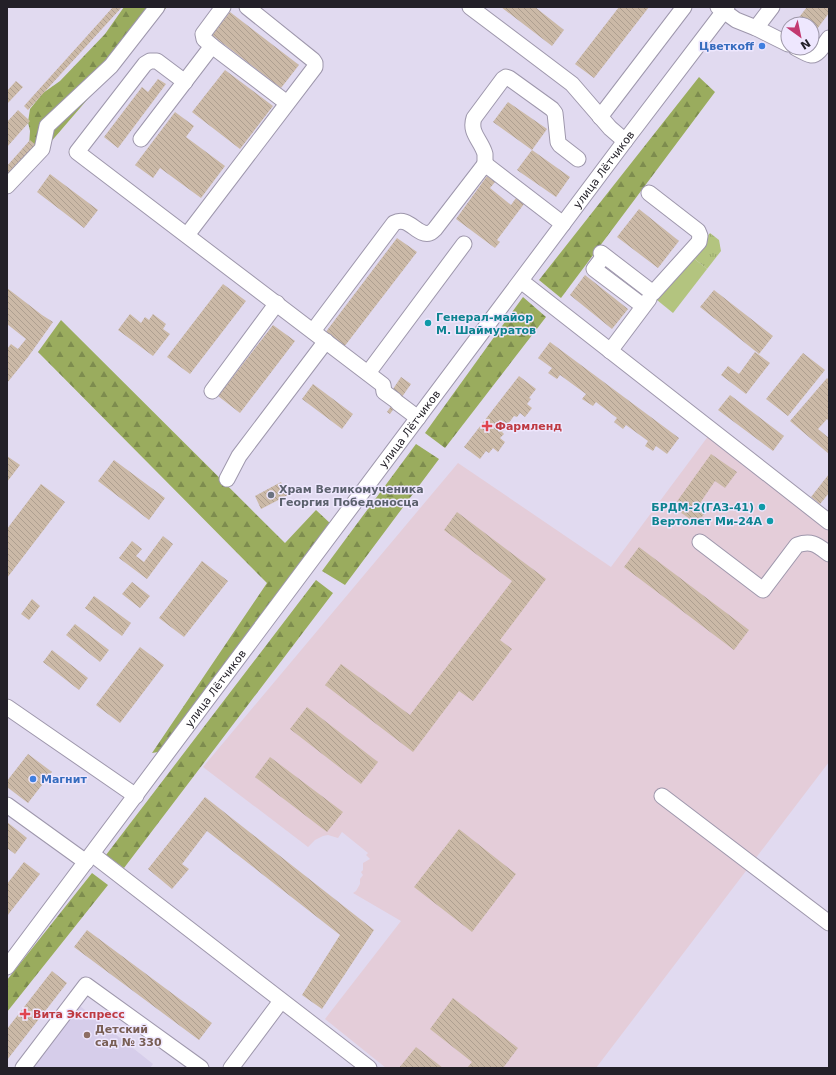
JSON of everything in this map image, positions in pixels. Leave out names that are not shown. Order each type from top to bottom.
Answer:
[{"type":"street","points":[[7,186],[42,149],[47,126],[111,66],[157,7]]},
{"type":"street","points":[[223,7],[203,34],[204,39],[287,103]]},
{"type":"street","points":[[187,235],[315,67],[313,60],[246,7]]},
{"type":"street","points":[[470,7],[572,84],[612,130],[625,141]]},
{"type":"street","points":[[600,117],[684,7]]},
{"type":"street","points":[[756,28],[772,7]]},
{"type":"street","points":[[723,8],[736,20],[780,40]]},
{"type":"street","name":"улица Лётчиков","points":[[7,967],[521,281],[723,8]]},
{"type":"street","points":[[820,49],[829,38]]},
{"type":"street","points":[[141,139],[212,46]]},
{"type":"street","points":[[185,82],[157,61],[150,61],[145,64],[78,152],[384,385],[384,392],[418,418]]},
{"type":"street","points":[[313,331],[394,223],[403,221],[424,233],[430,233],[435,229],[484,164],[484,152],[473,129],[472,123],[474,118],[506,77],[510,78],[552,109],[555,113],[558,142],[578,159]]},
{"type":"street","points":[[484,164],[563,224]]},
{"type":"street","points":[[610,351],[653,293],[699,242],[700,236],[698,231],[649,193]]},
{"type":"street","points":[[368,373],[464,244]]},
{"type":"street","points":[[643,306],[594,269],[603,255],[653,293]]},
{"type":"street","points":[[521,281],[829,522]]},
{"type":"street","points":[[212,391],[277,303]]},
{"type":"street","points":[[227,479],[239,456],[326,341]]},
{"type":"street","points":[[700,542],[764,590],[797,545],[806,542],[815,544],[829,554]]},
{"type":"street","points":[[7,707],[136,796]]},
{"type":"street","points":[[662,796],[829,923]]},
{"type":"street","points":[[7,805],[89,858],[369,1068]]},
{"type":"street","points":[[710,833],[716,826],[829,910]]},
{"type":"street","points":[[23,1068],[86,985],[200,1068]]},
{"type":"street","points":[[231,1068],[281,1001]]},
{"type":"shaded area","points":[[709,435],[829,525],[829,762],[596,1068],[386,1068],[325,1019],[401,921],[353,893],[360,884],[360,879],[363,875],[361,872],[363,870],[363,863],[370,859],[366,855],[368,853],[342,832],[338,838],[328,835],[323,836],[315,840],[308,847],[203,767],[458,463],[611,567]]},
{"type":"shaded area","name":"Детский сад № 330","points":[[80,1006],[153,1064],[150,1068],[32,1068]]},
{"type":"green space","points":[[124,7],[167,7],[43,151],[29,146],[30,131],[28,122],[30,109],[43,93],[60,81],[105,34]]},
{"type":"green space","points":[[699,77],[715,92],[561,298],[539,280]]},
{"type":"green space","points":[[710,233],[719,240],[721,251],[707,269],[691,256]]},
{"type":"green space","points":[[691,256],[707,269],[673,313],[657,300]]},
{"type":"green space","points":[[523,297],[546,317],[445,448],[425,433]]},
{"type":"green space","points":[[61,320],[285,543],[316,510],[332,525],[158,752],[152,753],[267,583],[38,352]]},
{"type":"green space","points":[[416,444],[439,459],[345,585],[322,571]]},
{"type":"green space","points":[[316,580],[333,593],[124,868],[106,855]]},
{"type":"green space","points":[[92,873],[108,885],[7,1012],[7,980]]},
{"type":"building","points":[[113,7],[122,7],[28,110],[24,106]]},
{"type":"building","points":[[501,7],[535,7],[564,30],[552,46]]},
{"type":"building","points":[[619,7],[649,7],[594,78],[575,64]]},
{"type":"building","points":[[807,7],[829,7],[829,13],[820,25],[820,16],[800,16]]},
{"type":"building","points":[[230,12],[299,65],[281,88],[212,35]]},
{"type":"building","points":[[225,70],[273,106],[240,149],[192,112]]},
{"type":"building","points":[[158,79],[166,84],[118,148],[104,137],[142,87],[148,92]]},
{"type":"building","points":[[16,81],[23,87],[7,104],[7,91]]},
{"type":"building","points":[[508,102],[547,129],[532,150],[493,122]]},
{"type":"building","points":[[18,110],[30,121],[7,147],[7,122]]},
{"type":"building","points":[[175,112],[194,126],[186,137],[225,166],[201,198],[160,168],[153,178],[135,165]]},
{"type":"building","points":[[30,140],[38,147],[7,181],[7,166]]},
{"type":"building","points":[[532,150],[570,177],[556,197],[517,170]]},
{"type":"building","points":[[50,174],[98,210],[84,228],[37,192]]},
{"type":"building","points":[[487,176],[495,182],[490,188],[511,205],[516,198],[524,204],[497,240],[500,242],[495,248],[456,219]]},
{"type":"building","points":[[639,209],[679,241],[658,268],[617,237]]},
{"type":"building","points":[[397,238],[417,252],[344,347],[325,333]]},
{"type":"building","points":[[585,275],[628,309],[612,329],[570,295]]},
{"type":"building","points":[[223,284],[246,301],[190,374],[167,357]]},
{"type":"building","points":[[7,288],[53,322],[7,383],[7,349],[11,344],[18,349],[26,339],[7,324]]},
{"type":"building","points":[[714,290],[773,336],[759,354],[700,307]]},
{"type":"building","points":[[130,314],[141,323],[145,317],[149,320],[153,314],[166,324],[163,329],[170,334],[153,356],[118,330]]},
{"type":"building","points":[[273,325],[295,341],[240,413],[218,396]]},
{"type":"building","points":[[550,342],[679,438],[667,454],[656,446],[653,451],[645,446],[648,441],[626,425],[623,429],[614,422],[617,418],[596,402],[593,406],[582,399],[586,394],[560,375],[557,379],[548,373],[552,368],[538,358]]},
{"type":"building","points":[[755,352],[770,363],[746,394],[721,375],[728,366],[739,374]]},
{"type":"building","points":[[803,353],[825,370],[788,416],[766,399]]},
{"type":"building","points":[[519,376],[536,389],[529,398],[531,399],[527,404],[532,408],[525,417],[520,413],[517,417],[514,416],[502,432],[504,434],[500,438],[505,442],[498,452],[493,448],[489,453],[486,451],[480,459],[464,447]]},
{"type":"building","points":[[401,377],[411,384],[390,414],[387,412],[397,397],[391,392]]},
{"type":"building","points":[[827,378],[829,380],[829,421],[827,419],[818,429],[829,438],[829,454],[790,421]]},
{"type":"building","points":[[313,384],[353,414],[342,429],[302,399]]},
{"type":"building","points":[[730,395],[784,436],[773,451],[718,410]]},
{"type":"building","points":[[711,454],[737,472],[725,488],[715,481],[696,509],[704,514],[697,524],[673,507]]},
{"type":"building","points":[[7,456],[20,465],[7,482]]},
{"type":"building","points":[[114,460],[165,498],[149,520],[98,481]]},
{"type":"building","points":[[829,474],[829,493],[820,504],[811,497]]},
{"type":"building","name":"Храм Великомученика Георгия Победоносца","points":[[281,482],[288,495],[261,509],[255,496]]},
{"type":"building","points":[[41,484],[65,502],[7,578],[7,529]]},
{"type":"building","points":[[457,512],[546,579],[500,640],[512,649],[473,701],[459,691],[413,752],[325,685],[341,664],[410,715],[512,581],[444,530]]},
{"type":"building","points":[[163,536],[173,544],[147,579],[119,558],[132,541],[142,549],[136,556],[144,562]]},
{"type":"building","points":[[639,547],[749,630],[734,650],[624,567]]},
{"type":"building","points":[[202,561],[228,581],[184,637],[159,618]]},
{"type":"building","points":[[132,582],[150,596],[140,608],[122,594]]},
{"type":"building","points":[[94,596],[131,623],[122,636],[85,608]]},
{"type":"building","points":[[32,599],[40,606],[29,620],[21,614]]},
{"type":"building","points":[[75,624],[109,650],[100,662],[66,635]]},
{"type":"building","points":[[140,647],[164,665],[120,723],[96,705]]},
{"type":"building","points":[[52,650],[88,678],[79,690],[43,662]]},
{"type":"building","points":[[307,707],[378,762],[361,784],[290,729]]},
{"type":"building","points":[[28,754],[52,772],[28,803],[7,787],[7,781]]},
{"type":"building","points":[[270,757],[343,812],[327,832],[255,777]]},
{"type":"building","points":[[205,797],[374,930],[322,1009],[302,995],[340,935],[207,831],[182,864],[189,869],[172,889],[148,869]]},
{"type":"building","points":[[7,822],[27,838],[15,854],[7,848]]},
{"type":"building","points":[[459,829],[516,874],[472,932],[414,887]]},
{"type":"building","points":[[24,862],[40,874],[7,916],[7,884]]},
{"type":"building","points":[[87,930],[212,1023],[199,1040],[74,947]]},
{"type":"building","points":[[52,971],[67,983],[7,1060],[7,1029]]},
{"type":"building","points":[[453,998],[518,1048],[503,1068],[467,1068],[472,1062],[430,1029]]},
{"type":"building","points":[[416,1047],[443,1068],[399,1068]]},
{"type":"place","name":"Цветкoff","points":[[762,46]]},
{"type":"place","name":"Генерал-майор М. Шаймуратов","points":[[428,323]]},
{"type":"place","name":"Фармленд","points":[[487,426]]},
{"type":"place","name":"Храм Великомученика Георгия Победоносца","points":[[271,495]]},
{"type":"place","name":"БРДМ-2(ГАЗ-41)","points":[[762,507]]},
{"type":"place","name":"Вертолет Ми-24А","points":[[770,521]]},
{"type":"place","name":"Магнит","points":[[33,779]]},
{"type":"place","name":"Вита Экспресс","points":[[25,1014]]},
{"type":"place","name":"Детский сад № 330","points":[[87,1035]]}]
